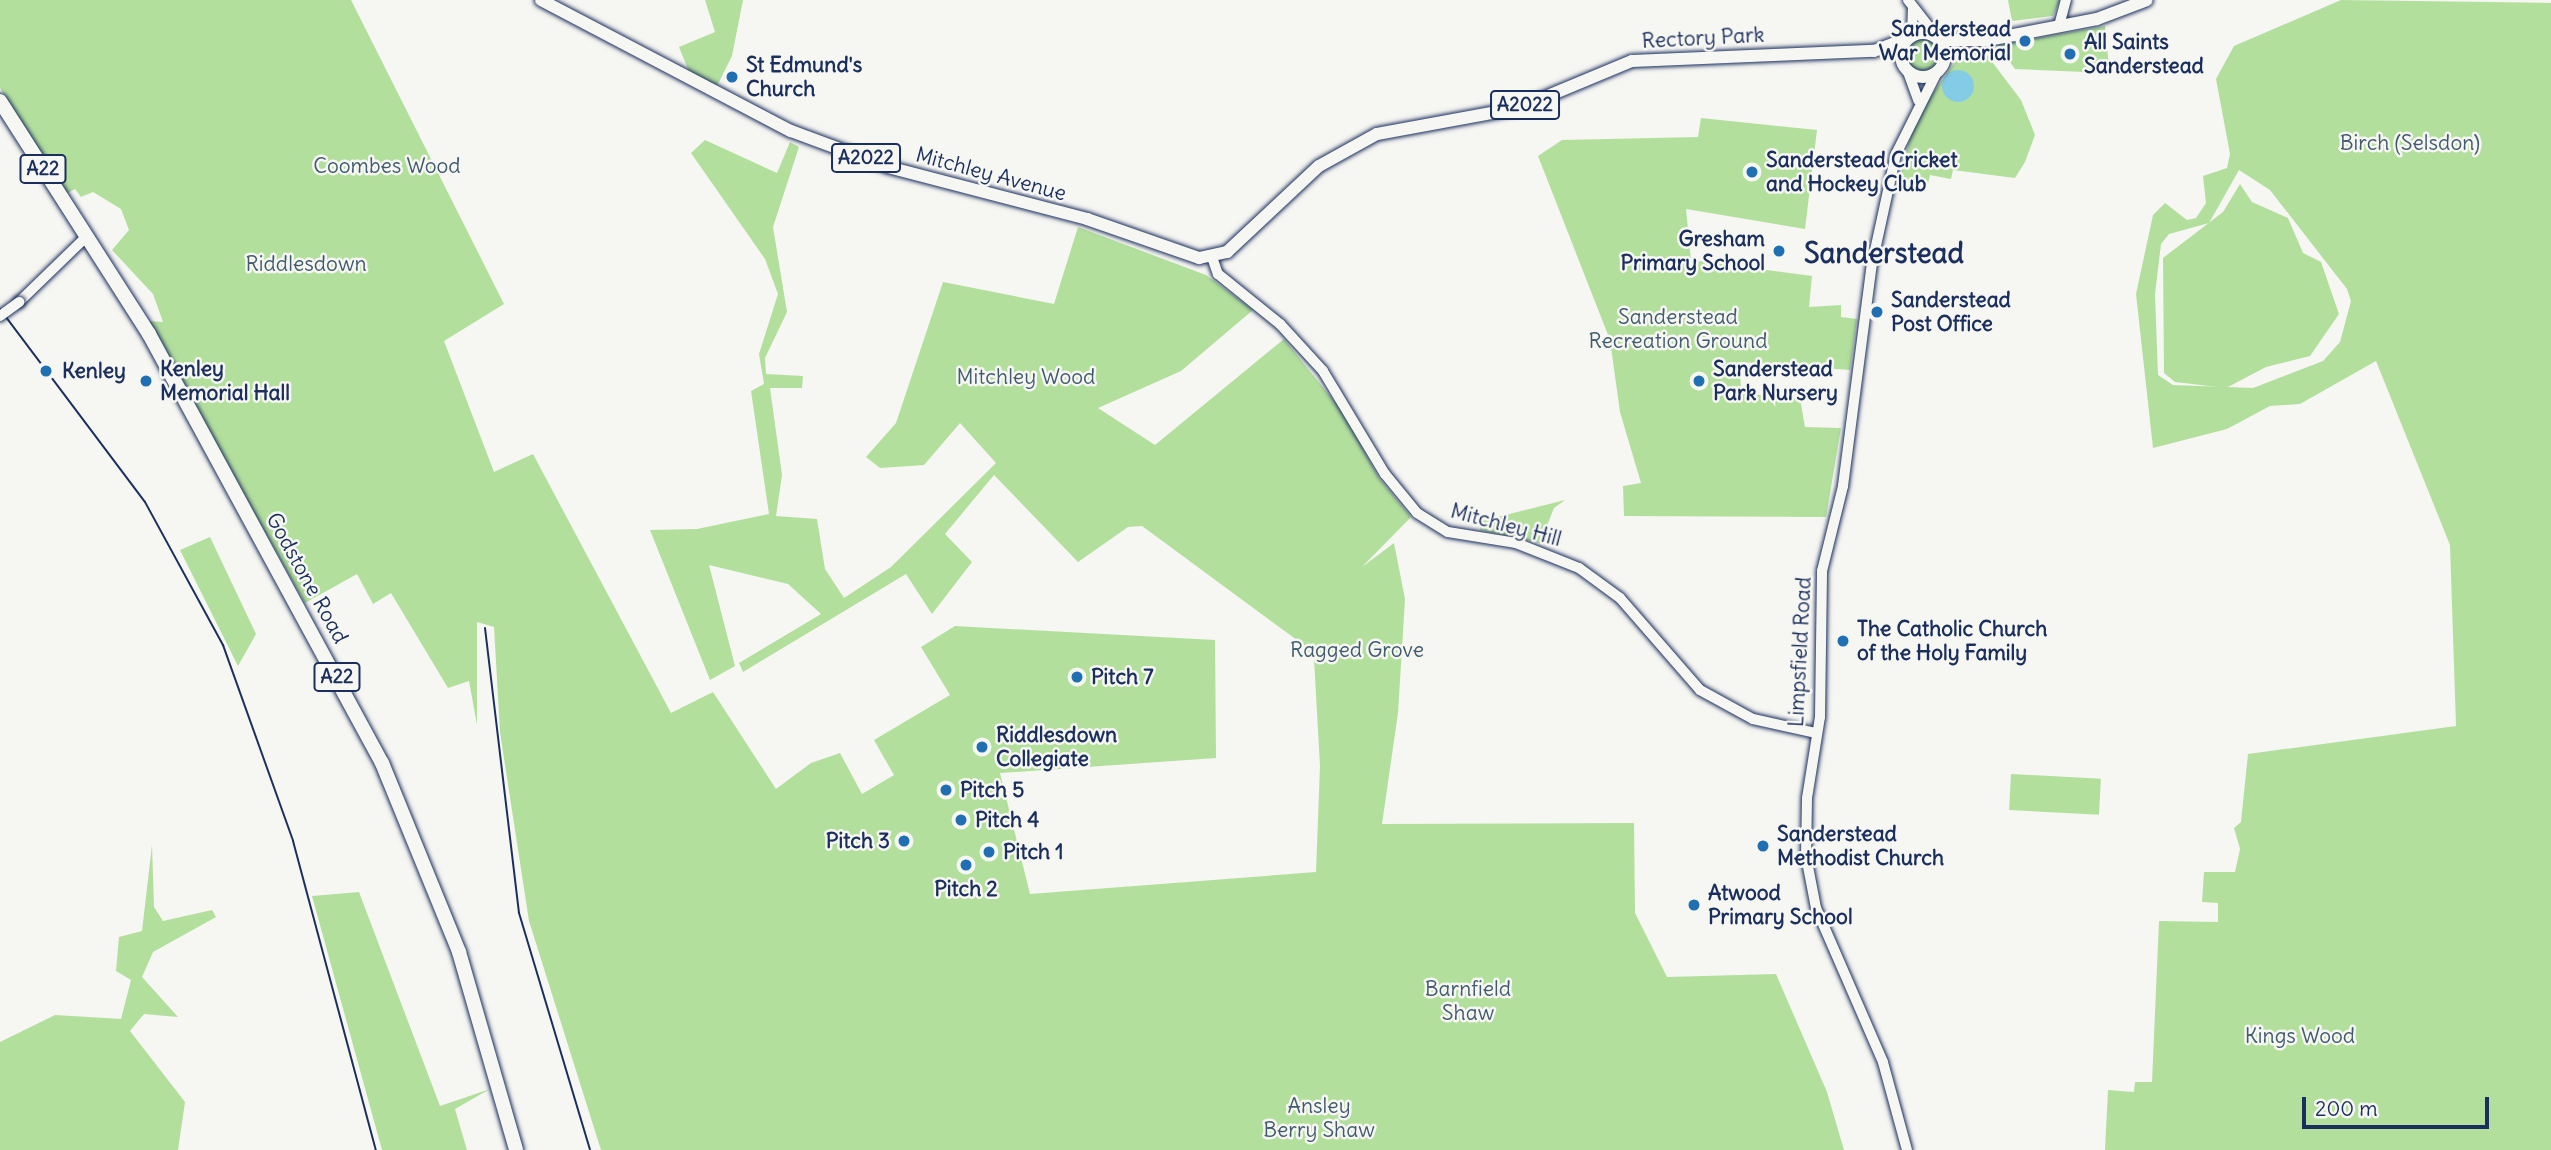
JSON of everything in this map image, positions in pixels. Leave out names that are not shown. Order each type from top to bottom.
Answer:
[{"type":"highway","name":"Godstone Road","points":[[0,101],[155,345],[382,763],[459,951],[516,1150]]},
{"type":"main road","name":"Mitchley Avenue","points":[[541,0],[672,74],[791,131],[966,190],[1087,219],[1183,255],[1212,257]]},
{"type":"main road","points":[[2060,22],[2066,0]]},
{"type":"main road","points":[[1874,51],[1924,78],[1938,70],[1957,50],[1978,41],[2060,22],[2096,19],[2147,0]]},
{"type":"main road","points":[[1910,2],[1910,37],[1901,54],[1907,71],[1919,89],[1917,106]]},
{"type":"main road","points":[[1910,2],[1938,38],[1938,70]]},
{"type":"main road","name":"Rectory Park","points":[[1212,257],[1246,238],[1319,166],[1377,134],[1518,108],[1632,61],[1874,51],[1910,37]]},
{"type":"main road","points":[[1910,37],[1978,41]]},
{"type":"main road","name":"Limpsfield Road","points":[[1907,1150],[1883,1062],[1825,933],[1809,875],[1807,798],[1816,733],[1822,571],[1843,486],[1888,188],[1917,106],[1938,70]]},
{"type":"main road","points":[[0,316],[19,302],[86,237]]},
{"type":"main road","name":"Mitchley Hill","points":[[1212,257],[1218,274],[1280,324],[1323,371],[1385,474],[1418,513],[1448,532],[1516,543],[1579,568],[1620,598],[1700,690],[1753,719],[1816,733]]},
{"type":"green space","points":[[0,0],[351,0],[504,304],[444,341],[494,472],[533,454],[671,713],[713,692],[776,789],[811,763],[840,753],[862,794],[894,775],[874,740],[950,695],[921,647],[955,626],[1215,640],[1216,758],[1000,773],[1030,894],[1316,872],[1320,766],[1314,659],[1301,643],[1142,526],[1128,527],[1078,562],[994,475],[945,534],[972,562],[932,614],[906,574],[743,672],[739,663],[821,614],[788,584],[709,565],[735,666],[710,680],[650,530],[697,529],[769,514],[751,391],[764,384],[759,354],[778,294],[765,259],[691,153],[705,140],[777,173],[790,142],[799,147],[773,227],[787,312],[765,358],[766,374],[803,376],[802,388],[770,388],[782,475],[776,516],[817,519],[825,569],[844,598],[891,567],[996,463],[960,423],[924,465],[880,468],[866,457],[896,423],[943,282],[1054,304],[1078,227],[1206,275],[1253,310],[1181,371],[1098,408],[1155,445],[1284,339],[1342,411],[1379,478],[1411,517],[1362,567],[1394,543],[1405,599],[1398,713],[1382,824],[1634,823],[1635,913],[1667,977],[1776,974],[1827,1092],[1844,1150],[601,1150],[529,921],[500,732],[494,627],[477,622],[477,725],[469,681],[448,688],[391,593],[373,604],[357,574],[305,603],[147,321],[163,322],[153,294],[112,250],[129,230],[121,209],[93,192],[81,197],[75,189],[66,194],[0,88]]},
{"type":"green space","points":[[705,0],[743,0],[732,56],[716,88],[690,74],[679,47],[715,32]]},
{"type":"green space","points":[[2008,0],[2060,0],[2053,16],[2012,21]]},
{"type":"green space","points":[[2341,0],[2551,3],[2551,1150],[2105,1150],[2108,1090],[2134,1092],[2135,1082],[2152,1082],[2159,921],[2218,922],[2218,903],[2202,902],[2204,872],[2235,872],[2240,849],[2234,828],[2241,822],[2248,754],[2456,726],[2450,545],[2376,361],[2300,404],[2270,406],[2227,429],[2153,448],[2136,294],[2153,215],[2165,203],[2187,220],[2196,218],[2206,203],[2203,176],[2227,168],[2230,154],[2216,79],[2234,46]],"holes":[[[2239,170],[2270,190],[2347,289],[2351,301],[2340,342],[2323,361],[2253,388],[2173,385],[2158,375],[2155,294],[2161,244],[2169,234],[2209,223]]]},
{"type":"green space","points":[[2105,26],[2109,67],[2084,72],[2015,69],[1998,45]]},
{"type":"green space","points":[[1923,38],[1935,43],[1940,55],[1935,67],[1923,72],[1911,67],[1906,55],[1911,43]]},
{"type":"green space","points":[[1980,46],[2021,100],[2035,135],[2025,162],[2015,178],[1953,170],[1951,179],[1930,175],[1927,188],[1899,182],[1912,130],[1928,100],[1960,55]]},
{"type":"green space","name":"Sanderstead Recreation Ground","points":[[1701,118],[1817,130],[1805,229],[1686,209],[1691,260],[1812,276],[1809,307],[1841,305],[1841,317],[1857,319],[1850,370],[1740,362],[1741,393],[1800,399],[1805,427],[1841,428],[1826,517],[1624,516],[1623,486],[1641,483],[1620,412],[1610,340],[1538,156],[1562,140],[1698,137]]},
{"type":"green space","points":[[2240,184],[2252,202],[2288,218],[2303,253],[2321,262],[2339,314],[2310,356],[2266,367],[2226,388],[2175,382],[2164,373],[2163,258],[2223,212]]},
{"type":"green space","points":[[1565,500],[1554,508],[1540,543],[1480,530],[1482,521]]},
{"type":"green space","points":[[210,537],[256,634],[238,666],[180,550]]},
{"type":"green space","points":[[2011,774],[2101,779],[2099,815],[2009,810]]},
{"type":"green space","points":[[152,845],[154,907],[163,921],[212,910],[216,917],[153,952],[142,977],[178,1017],[144,1014],[130,1031],[185,1102],[178,1150],[0,1150],[0,1042],[55,1015],[121,1019],[131,980],[116,971],[119,937],[142,931]]},
{"type":"green space","points":[[359,892],[440,1106],[490,1089],[455,1109],[467,1150],[382,1150],[312,896]]},
{"type":"water","points":[[1958,70],[1970,74],[1974,86],[1970,98],[1958,102],[1946,98],[1942,86],[1946,74]]},
{"type":"railway","points":[[0,309],[145,502],[223,645],[293,841],[376,1150]]},
{"type":"railway","points":[[485,628],[519,913],[590,1150]]},
{"type":"place","name":"Sanderstead War Memorial","points":[[2025,41]]},
{"type":"place","name":"All Saints Sanderstead","points":[[2070,54]]},
{"type":"place","name":"St Edmund's Church","points":[[732,77]]},
{"type":"place","name":"Sanderstead Cricket and Hockey Club","points":[[1752,172]]},
{"type":"place","name":"Gresham Primary School","points":[[1779,251]]},
{"type":"place","name":"Sanderstead Post Office","points":[[1877,312]]},
{"type":"place","name":"Kenley","points":[[46,371]]},
{"type":"place","name":"Kenley Memorial Hall","points":[[146,381]]},
{"type":"place","name":"Sanderstead Park Nursery","points":[[1699,381]]},
{"type":"place","name":"The Catholic Church of the Holy Family","points":[[1843,641]]},
{"type":"place","name":"Pitch 7","points":[[1077,677]]},
{"type":"place","name":"Riddlesdown Collegiate","points":[[982,747]]},
{"type":"place","name":"Pitch 5","points":[[946,790]]},
{"type":"place","name":"Pitch 4","points":[[961,820]]},
{"type":"place","name":"Pitch 3","points":[[904,841]]},
{"type":"place","name":"Sanderstead Methodist Church","points":[[1763,846]]},
{"type":"place","name":"Pitch 1","points":[[989,852]]},
{"type":"place","name":"Pitch 2","points":[[966,865]]},
{"type":"place","name":"Atwood Primary School","points":[[1694,905]]},
{"type":"district","name":"Sanderstead","points":[[1884,253]]},
{"type":"park label","name":"Birch (Selsdon)","points":[[2410,143]]},
{"type":"park label","name":"Coombes Wood","points":[[387,166]]},
{"type":"park label","name":"Riddlesdown","points":[[306,264]]},
{"type":"park label","name":"Mitchley Wood","points":[[1026,377]]},
{"type":"park label","name":"Ragged Grove","points":[[1357,650]]},
{"type":"park label","name":"Barnfield Shaw","points":[[1468,1001]]},
{"type":"park label","name":"Kings Wood","points":[[2300,1036]]},
{"type":"park label","name":"Ansley Berry Shaw","points":[[1319,1118]]}]
